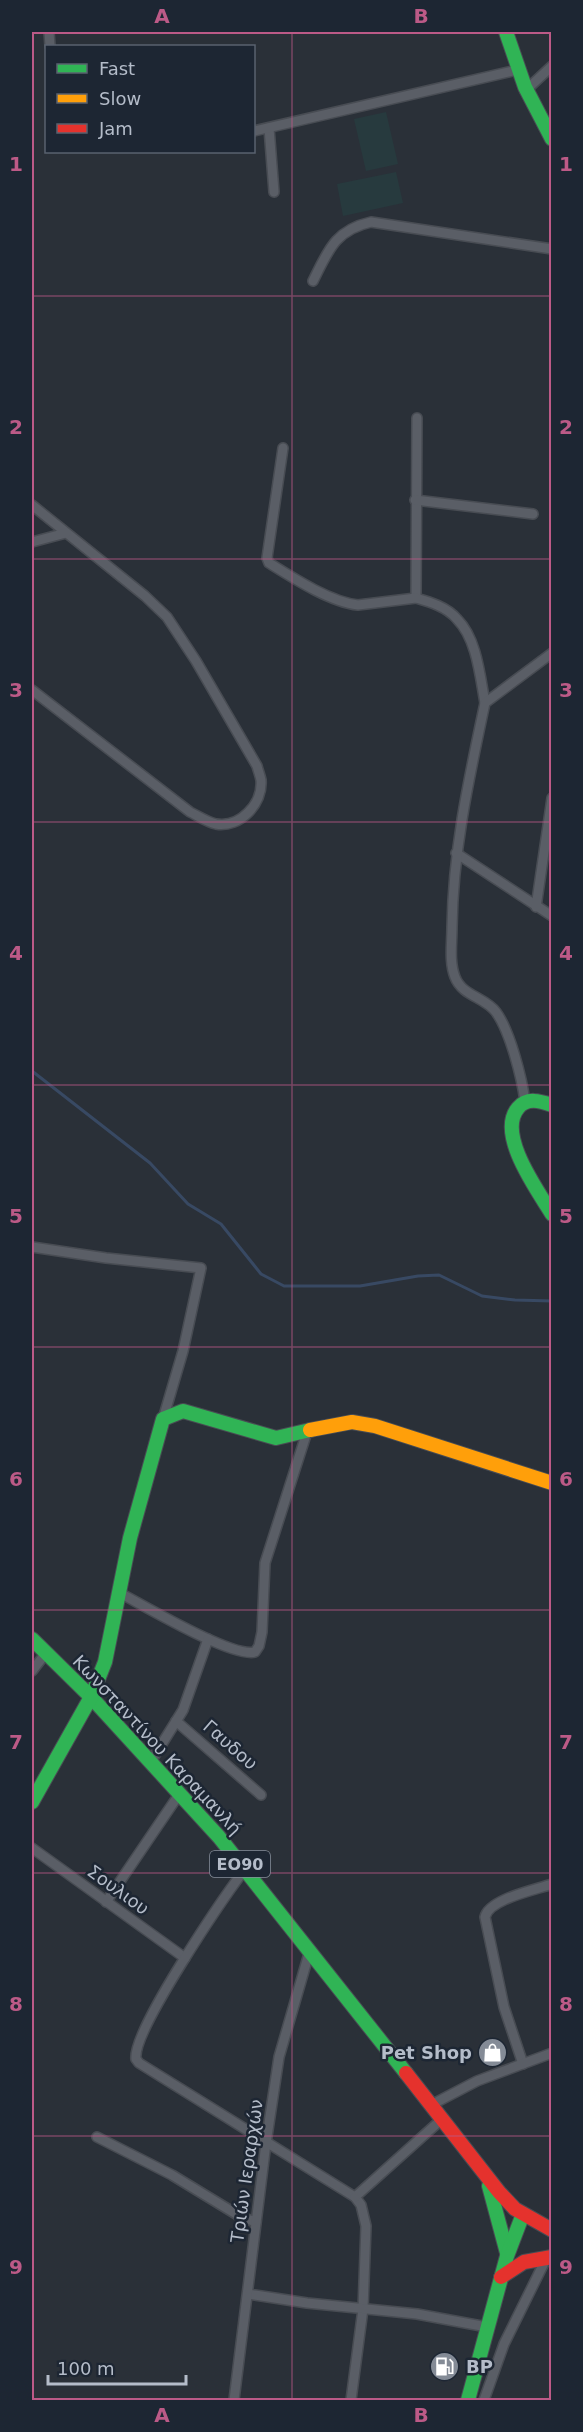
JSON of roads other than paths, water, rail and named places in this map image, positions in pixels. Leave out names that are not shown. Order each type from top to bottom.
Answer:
[{"type":"main road","points":[[506,32],[525,91],[533,109],[552,138]]},
{"type":"main road","points":[[552,1105],[538,1100],[525,1102],[518,1106],[512,1115],[510,1132],[519,1155],[552,1214]]},
{"type":"main road","points":[[32,1802],[91,1696],[105,1662],[130,1538],[163,1419],[183,1411],[276,1438],[352,1422],[375,1426],[552,1483]]},
{"type":"main road","name":"Κωνσταντίνου Καραμανλή","points":[[32,1639],[91,1696],[150,1763],[180,1793],[309,1950],[486,2178],[507,2202],[523,2214]]},
{"type":"main road","points":[[486,2178],[507,2256]]},
{"type":"main road","points":[[468,2400],[507,2256],[523,2214]]},
{"type":"main road","name":"ΕΟ90","points":[[523,2214],[552,2230]]},
{"type":"main road","points":[[501,2277],[514,2266],[525,2261],[550,2257]]},
{"type":"street","points":[[525,91],[552,66]]},
{"type":"street","points":[[255,131],[517,70]]},
{"type":"street","points":[[269,128],[274,192]]},
{"type":"street","points":[[313,281],[331,245],[337,238],[357,225],[371,222],[552,249]]},
{"type":"street","points":[[416,597],[417,418]]},
{"type":"street","points":[[283,448],[267,558],[269,563],[332,599],[349,604],[358,605],[416,597],[445,609],[458,619],[470,638],[485,702],[456,853],[452,895],[452,965],[454,977],[459,985],[495,1010],[501,1021],[522,1077],[525,1102]]},
{"type":"street","points":[[415,500],[533,514]]},
{"type":"street","points":[[32,505],[145,596],[167,617],[196,661],[257,766],[261,781],[255,803],[244,816],[230,824],[216,824],[190,812],[32,690]]},
{"type":"street","points":[[32,542],[66,533]]},
{"type":"street","points":[[485,702],[552,653]]},
{"type":"street","points":[[536,907],[552,798]]},
{"type":"street","points":[[456,853],[552,916]]},
{"type":"street","points":[[32,1247],[201,1268],[183,1352],[163,1419]]},
{"type":"street","points":[[118,1592],[207,1639],[245,1652],[255,1652],[259,1647],[262,1632],[265,1563],[307,1432]]},
{"type":"street","points":[[150,1763],[177,1721],[187,1700],[207,1639]]},
{"type":"street","points":[[32,1671],[46,1653]]},
{"type":"street","name":"Γαυδου","points":[[177,1721],[261,1795]]},
{"type":"street","points":[[106,1902],[180,1793]]},
{"type":"street","name":"Σουλιου","points":[[32,1848],[185,1958]]},
{"type":"street","points":[[244,1869],[185,1958],[138,2045],[136,2059],[355,2197],[361,2205],[366,2226],[363,2309],[351,2400]]},
{"type":"street","points":[[523,2064],[504,2007],[485,1917],[486,1911],[495,1903],[552,1884]]},
{"type":"street","name":"Τριών Ιεραρχών","points":[[234,2400],[266,2143],[283,2039],[309,1950]]},
{"type":"street","points":[[431,2105],[468,2085],[552,2053]]},
{"type":"street","points":[[355,2197],[442,2119]]},
{"type":"street","points":[[97,2137],[172,2175],[241,2217],[256,2222]]},
{"type":"street","points":[[484,2400],[504,2344],[550,2257]]},
{"type":"street","points":[[248,2294],[417,2314],[487,2327]]},
{"type":"waterway","points":[[32,1071],[150,1163],[188,1204],[221,1224],[261,1274],[284,1286],[360,1286],[418,1276],[439,1275],[482,1296],[552,1301]]},
{"type":"place","name":"Pet Shop","points":[[493,2053]]},
{"type":"place","name":"BP","points":[[445,2367]]}]
